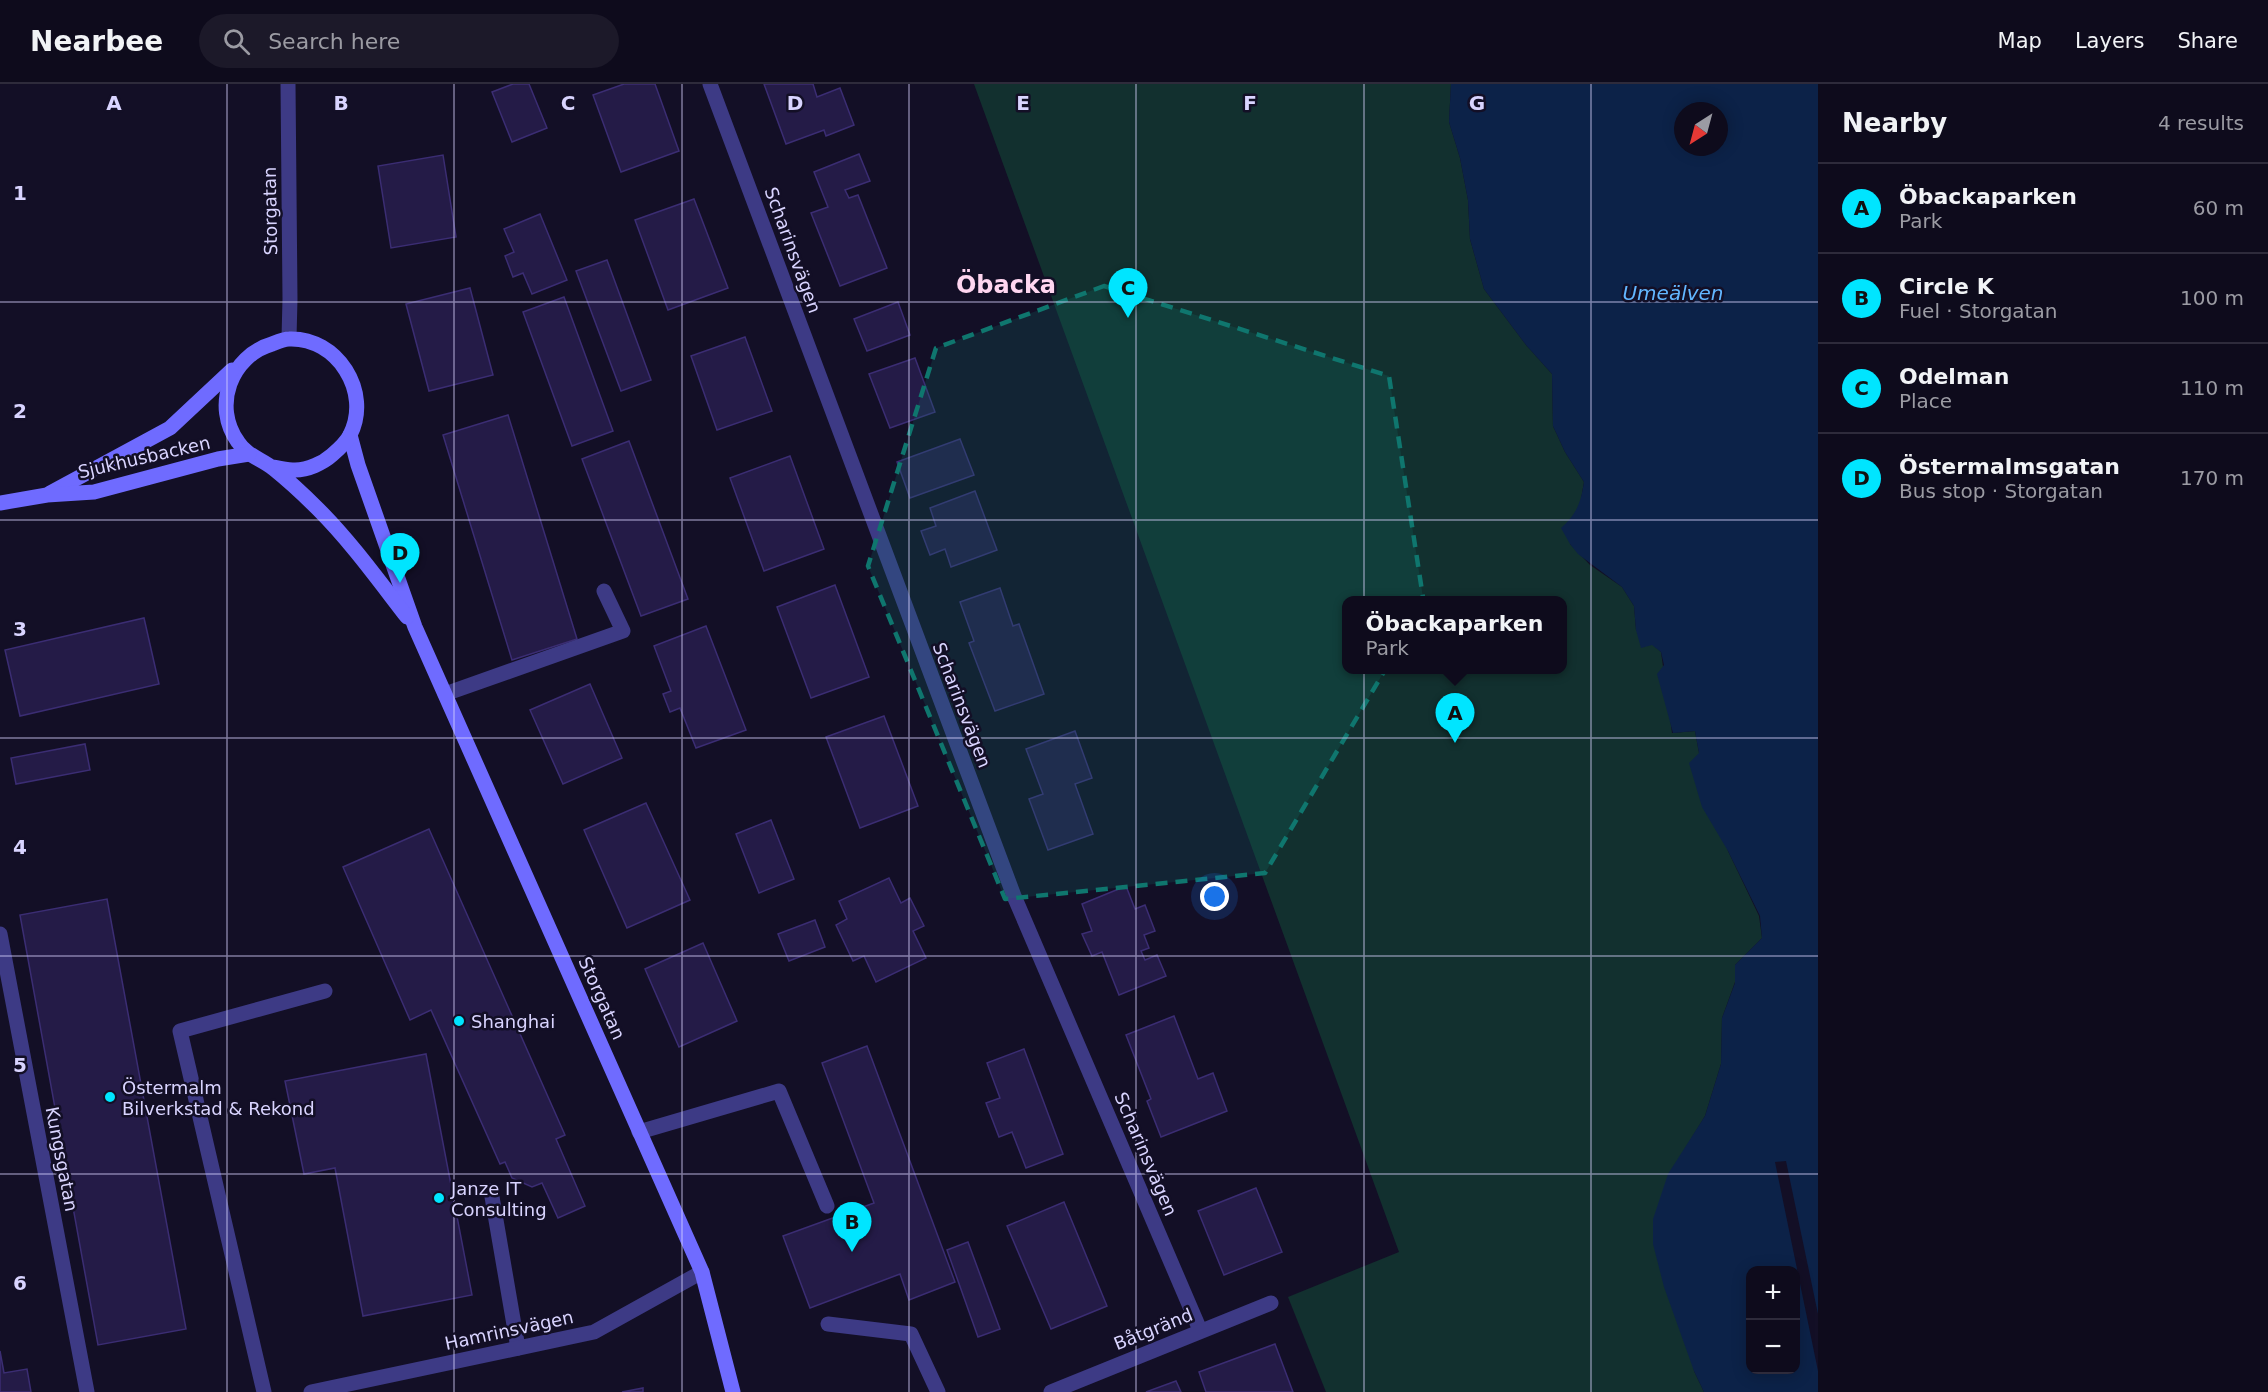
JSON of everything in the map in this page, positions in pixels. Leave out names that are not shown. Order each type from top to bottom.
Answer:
[{"type":"street","name":"Storgatan","points":[[272,467],[297,470],[323,462],[343,445],[350,435],[357,405],[355,387],[348,371],[334,355],[317,344],[289,338],[288,84]]},
{"type":"street","name":"Scharinsvägen","points":[[710,84],[1014,896],[1200,1330]]},
{"type":"street","points":[[239,364],[257,348],[289,338]]},
{"type":"street","name":"Storgatan","points":[[239,364],[230,382],[225,403],[229,425],[237,442],[249,454],[272,467],[319,509],[357,552],[415,627]]},
{"type":"street","name":"Sjukhusbacken","points":[[47,495],[170,428],[239,364]]},
{"type":"street","name":"Storgatan","points":[[350,435],[375,516],[415,627],[702,1272],[733,1392]]},
{"type":"street","name":"Sjukhusbacken","points":[[0,503],[47,495],[94,492],[218,459],[249,454]]},
{"type":"street","points":[[445,694],[623,631],[604,591]]},
{"type":"street","name":"Kungsgatan","points":[[0,934],[87,1392]]},
{"type":"street","points":[[264,1392],[180,1031],[325,991]]},
{"type":"street","points":[[639,1132],[779,1091],[827,1206]]},
{"type":"street","points":[[491,1191],[518,1348]]},
{"type":"street","name":"Hamrinsvägen","points":[[311,1392],[594,1332],[702,1272]]},
{"type":"street","name":"Båtgränd","points":[[1051,1392],[1200,1330],[1271,1304]]},
{"type":"street","points":[[828,1324],[911,1334],[938,1392]]},
{"type":"highlighted area","points":[[1104,286],[1389,376],[1424,604],[1265,873],[1005,899],[868,566],[936,348]]},
{"type":"green space","points":[[974,84],[1451,84],[1449,122],[1460,158],[1468,200],[1470,239],[1484,289],[1526,345],[1552,374],[1553,426],[1565,452],[1584,482],[1580,505],[1572,518],[1570,544],[1590,565],[1622,587],[1634,606],[1636,630],[1661,652],[1672,733],[1695,731],[1699,753],[1728,851],[1759,916],[1762,938],[1735,965],[1735,982],[1722,1018],[1721,1064],[1705,1116],[1683,1152],[1694,1371],[1704,1392],[1326,1392],[1288,1297],[1399,1252]]},
{"type":"water","name":"Umeälven","points":[[1451,84],[1818,84],[1818,1392],[1704,1392],[1694,1371],[1664,1287],[1653,1244],[1653,1219],[1668,1174],[1705,1116],[1721,1064],[1722,1018],[1735,983],[1735,965],[1762,938],[1760,916],[1728,851],[1702,807],[1689,763],[1699,753],[1695,731],[1673,733],[1657,674],[1664,665],[1661,652],[1652,645],[1641,648],[1636,630],[1634,606],[1622,587],[1578,554],[1561,528],[1571,518],[1577,507],[1584,482],[1565,452],[1553,426],[1552,374],[1526,345],[1484,289],[1470,239],[1468,200],[1460,158],[1449,122]]},
{"type":"pier","points":[[1786,1161],[1818,1314],[1818,1371],[1800,1284],[1800,1266],[1796,1266],[1775,1162]]},
{"type":"building","points":[[513,84],[529,84],[547,128],[512,142],[492,92]]},
{"type":"building","points":[[624,84],[655,84],[679,151],[621,172],[593,95]]},
{"type":"building","points":[[764,84],[813,84],[817,97],[840,88],[854,125],[826,136],[824,130],[786,144]]},
{"type":"building","points":[[859,154],[870,181],[845,190],[849,198],[858,195],[887,268],[840,286],[811,213],[828,207],[814,172]]},
{"type":"building","points":[[443,155],[456,237],[391,248],[378,166]]},
{"type":"building","points":[[694,199],[728,288],[668,310],[635,220]]},
{"type":"building","points":[[540,214],[567,280],[532,294],[523,273],[513,277],[505,256],[514,252],[504,229]]},
{"type":"building","points":[[607,260],[651,380],[621,391],[576,271]]},
{"type":"building","points":[[470,288],[493,375],[429,391],[406,304]]},
{"type":"building","points":[[564,297],[613,431],[572,446],[523,312]]},
{"type":"building","points":[[898,302],[910,335],[867,351],[854,319]]},
{"type":"building","points":[[745,337],[772,411],[717,430],[691,356]]},
{"type":"building","points":[[915,358],[935,412],[890,428],[869,374]]},
{"type":"building","points":[[508,415],[577,639],[512,660],[443,435]]},
{"type":"building","points":[[960,439],[974,475],[910,498],[897,462]]},
{"type":"building","points":[[629,441],[688,599],[641,616],[582,459]]},
{"type":"building","points":[[790,456],[824,549],[764,571],[730,478]]},
{"type":"building","points":[[975,491],[997,550],[951,567],[945,549],[930,555],[921,531],[936,526],[930,508]]},
{"type":"building","points":[[835,585],[869,677],[811,698],[777,607]]},
{"type":"building","points":[[1000,588],[1013,626],[1019,624],[1044,694],[995,711],[969,643],[974,641],[960,602]]},
{"type":"building","points":[[144,618],[159,684],[20,716],[5,650]]},
{"type":"building","points":[[706,626],[746,730],[696,748],[680,708],[670,712],[663,694],[671,691],[654,646]]},
{"type":"building","points":[[590,684],[622,758],[563,784],[530,710]]},
{"type":"building","points":[[884,716],[918,806],[860,828],[826,737]]},
{"type":"building","points":[[1075,731],[1092,778],[1075,784],[1093,834],[1048,850],[1029,799],[1043,794],[1026,749]]},
{"type":"building","points":[[85,744],[90,770],[16,784],[11,758]]},
{"type":"building","points":[[646,803],[690,900],[627,928],[584,830]]},
{"type":"building","points":[[771,820],[794,879],[759,893],[736,834]]},
{"type":"building","points":[[429,829],[565,1135],[556,1139],[585,1206],[558,1218],[542,1183],[532,1187],[512,1178],[505,1162],[500,1164],[431,1010],[410,1020],[343,867]]},
{"type":"building","points":[[889,878],[901,903],[910,898],[924,926],[913,931],[926,958],[876,982],[864,956],[853,961],[836,925],[847,919],[839,901]]},
{"type":"building","points":[[1126,886],[1135,909],[1145,905],[1155,931],[1144,935],[1149,948],[1141,951],[1145,960],[1157,955],[1166,976],[1119,995],[1102,952],[1092,956],[1082,934],[1092,931],[1082,904]]},
{"type":"building","points":[[107,899],[186,1329],[98,1345],[20,915]]},
{"type":"building","points":[[815,920],[825,947],[789,961],[778,934]]},
{"type":"building","points":[[703,943],[737,1021],[679,1047],[645,969]]},
{"type":"building","points":[[1174,1016],[1198,1079],[1213,1073],[1227,1111],[1161,1137],[1147,1101],[1151,1099],[1126,1035]]},
{"type":"building","points":[[867,1046],[955,1282],[909,1300],[900,1274],[810,1308],[783,1236],[874,1203],[822,1063]]},
{"type":"building","points":[[1024,1049],[1063,1154],[1026,1168],[1012,1132],[999,1137],[986,1103],[1000,1098],[987,1063]]},
{"type":"building","points":[[426,1054],[472,1295],[363,1316],[335,1168],[304,1174],[285,1081]]},
{"type":"building","points":[[1256,1188],[1282,1252],[1224,1275],[1198,1211]]},
{"type":"building","points":[[1064,1202],[1107,1306],[1051,1329],[1007,1226]]},
{"type":"building","points":[[968,1242],[1000,1329],[978,1337],[947,1250]]},
{"type":"building","points":[[1275,1344],[1293,1392],[1206,1392],[1199,1372]]},
{"type":"building","points":[[0,1351],[4,1373],[27,1369],[31,1392],[0,1392]]},
{"type":"building","points":[[1176,1381],[1181,1392],[1146,1392]]},
{"type":"building","points":[[643,1388],[643,1392],[622,1392]]},
{"type":"place","name":"Odelman","points":[[1128,318]]},
{"type":"place","name":"Östermalmsgatan","points":[[400,583]]},
{"type":"place","name":"Öbackaparken","points":[[1455,743]]},
{"type":"place","name":"Shanghai","points":[[459,1021]]},
{"type":"place","name":"Östermalm Bilverkstad & Rekond","points":[[110,1097]]},
{"type":"place","name":"Janze IT Consulting","points":[[439,1198]]},
{"type":"place","name":"Circle K","points":[[852,1252]]},
{"type":"district","name":"Öbacka","points":[[1006,285]]}]
